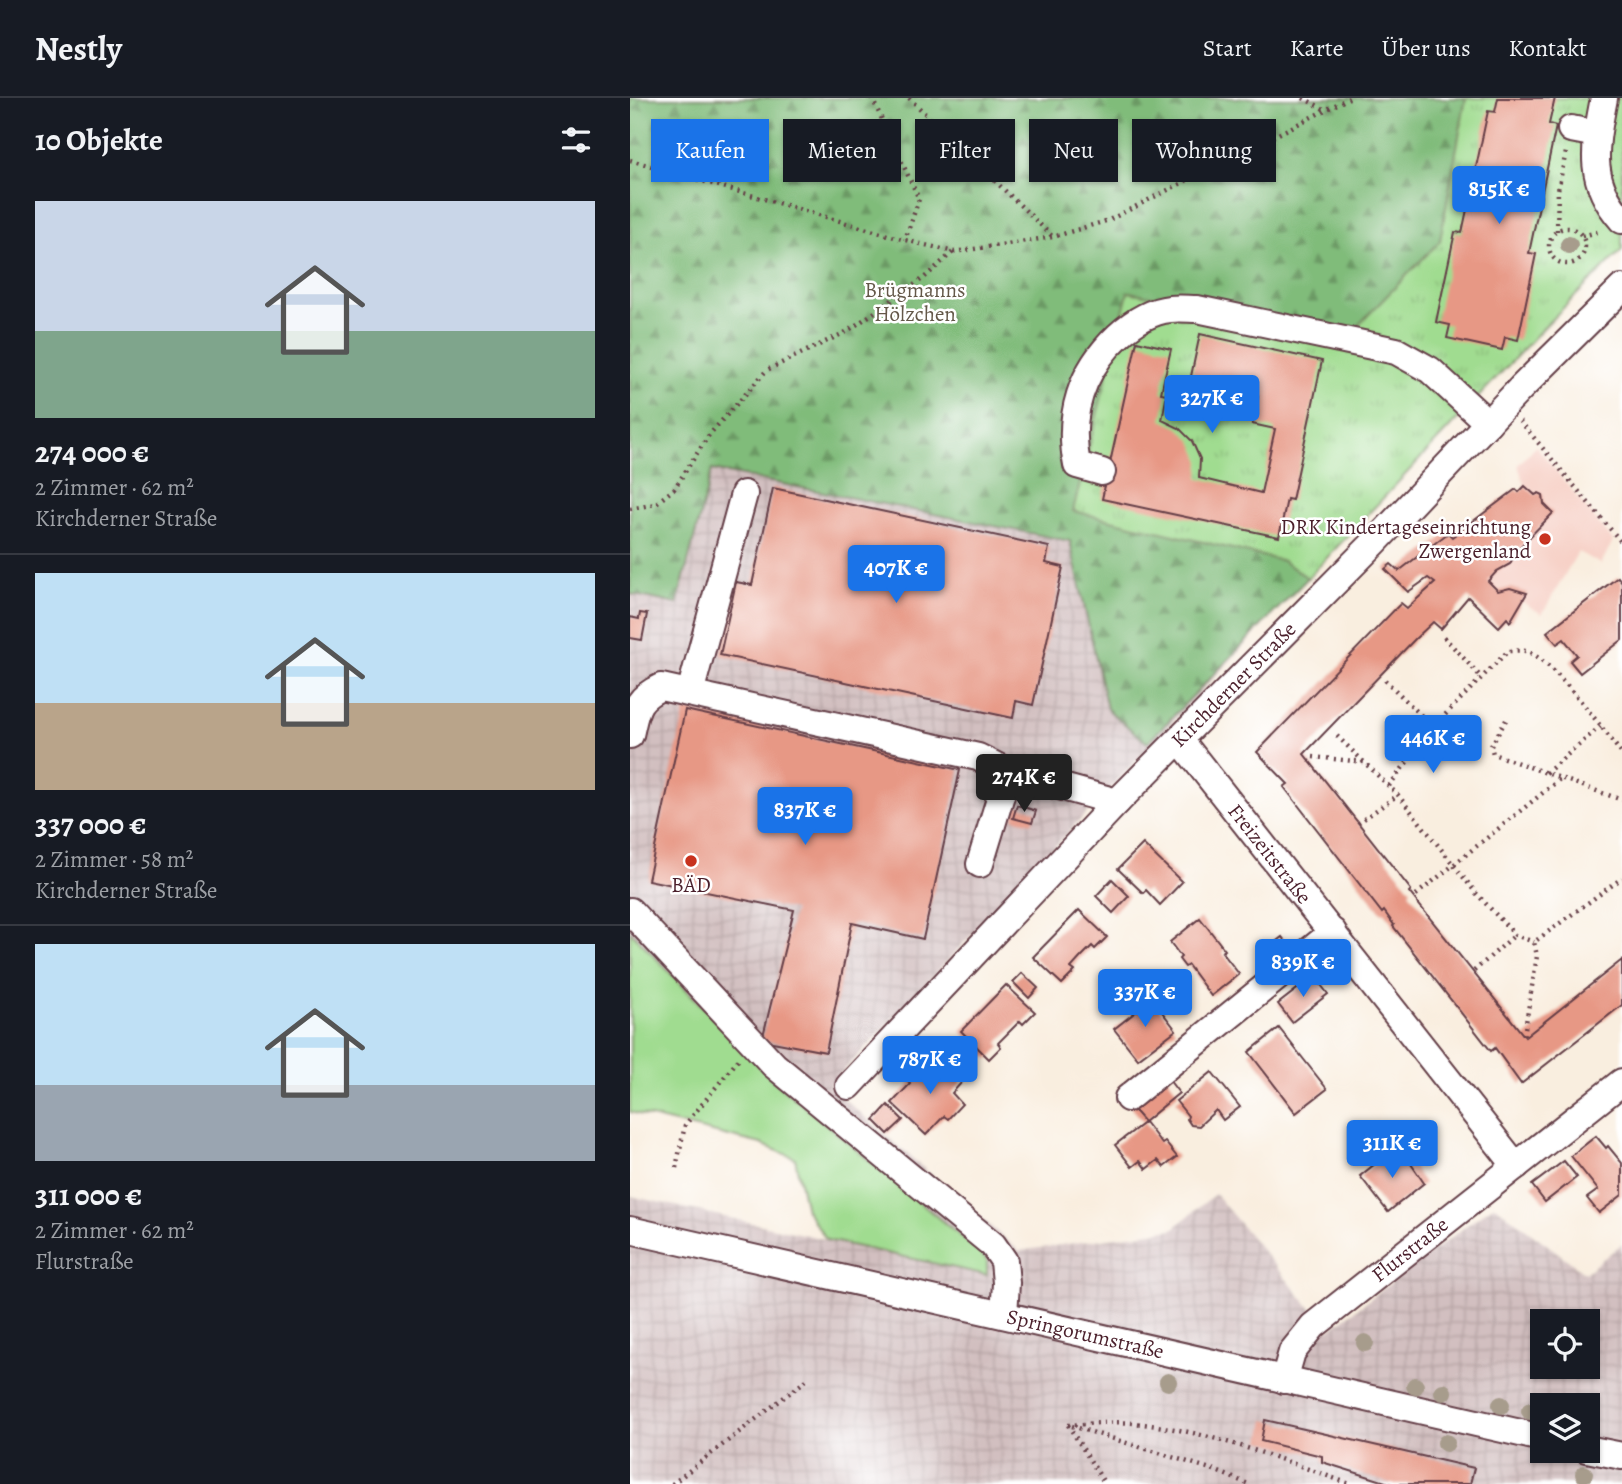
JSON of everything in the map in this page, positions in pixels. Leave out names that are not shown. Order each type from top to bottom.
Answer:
[{"type":"street","points":[[1604,98],[1597,134],[1596,175],[1611,208],[1622,220]]},
{"type":"street","points":[[1572,128],[1597,134]]},
{"type":"street","name":"Kirchderner Straße","points":[[849,1086],[1117,802],[1622,288]]},
{"type":"street","points":[[1102,472],[1077,465],[1074,448],[1075,420],[1085,378],[1100,354],[1127,328],[1145,317],[1169,309],[1198,309],[1396,351],[1430,370],[1488,423]]},
{"type":"street","points":[[690,693],[744,494]]},
{"type":"street","points":[[630,735],[638,702],[646,694],[660,687],[978,757],[1008,772],[1117,802]]},
{"type":"street","name":"Freizeitstraße","points":[[1180,740],[1516,1166]]},
{"type":"street","points":[[979,864],[1008,772]]},
{"type":"street","points":[[630,911],[774,1065],[993,1245],[1004,1261],[1004,1315]]},
{"type":"street","points":[[1128,1098],[1333,932]]},
{"type":"street","name":"Flurstraße","points":[[1284,1380],[1292,1353],[1313,1326],[1622,1082]]},
{"type":"street","name":"Springorumstraße","points":[[630,1230],[1530,1435]]},
{"type":"street","points":[[1600,1451],[1622,1456]]},
{"type":"path","points":[[873,98],[919,199],[905,240]]},
{"type":"path","points":[[909,98],[1053,237]]},
{"type":"path","points":[[1303,98],[1327,111]]},
{"type":"path","points":[[630,160],[954,252],[1053,237],[1109,220],[1349,98]]},
{"type":"path","points":[[1557,231],[1567,227],[1582,236],[1585,247],[1580,258],[1569,264],[1557,261],[1549,246],[1552,235],[1557,231],[1558,190],[1572,128]]},
{"type":"path","points":[[630,509],[655,504],[674,489],[709,435],[768,370],[846,332],[924,278],[954,252]]},
{"type":"path","points":[[1506,404],[1622,543]]},
{"type":"path","points":[[1444,638],[1482,678]]},
{"type":"path","points":[[1389,786],[1433,727],[1508,651],[1525,651],[1538,658],[1582,701],[1622,754]]},
{"type":"path","points":[[1385,680],[1433,727]]},
{"type":"path","points":[[1506,720],[1491,746],[1493,754],[1622,800]]},
{"type":"path","points":[[1545,774],[1601,726]]},
{"type":"path","points":[[1338,736],[1398,795],[1515,935],[1534,942]]},
{"type":"path","points":[[1313,757],[1364,762]]},
{"type":"path","points":[[1416,895],[1560,779]]},
{"type":"path","points":[[1358,822],[1398,795]]},
{"type":"path","points":[[1534,942],[1622,878]]},
{"type":"path","points":[[1474,971],[1515,935]]},
{"type":"path","points":[[1524,1035],[1537,957],[1534,942]]},
{"type":"path","points":[[676,1168],[685,1125],[751,1043]]},
{"type":"path","points":[[672,1484],[809,1378]]},
{"type":"path","points":[[1068,1425],[1131,1423],[1188,1432],[1280,1459],[1350,1484]]},
{"type":"path","points":[[1068,1425],[1105,1484]]},
{"type":"path","points":[[1068,1425],[1214,1470],[1248,1484]]},
{"type":"shaded area","name":"DRK Kindertageseinrichtung Zwergenland","points":[[1536,446],[1613,541],[1601,564],[1578,552],[1542,614],[1522,602],[1510,622],[1469,597],[1459,607],[1525,486],[1518,465]]},
{"type":"shaded area","points":[[712,470],[1070,541],[1308,578],[829,1086],[1019,1251],[1173,1229],[1215,1194],[1329,1330],[1494,1205],[1585,1273],[1622,1244],[1622,1484],[630,1484],[630,1196],[987,1275],[987,1260],[774,1081],[630,931],[630,594],[677,603]]},
{"type":"green space","name":"Brügmanns Hölzchen","points":[[630,98],[1466,98],[1440,241],[1350,334],[1128,292],[1283,561],[1308,578],[1147,743],[1107,709],[1070,541],[712,470],[677,604],[630,594]]},
{"type":"green space","points":[[1466,98],[1622,98],[1622,250],[1549,322],[1308,578],[1283,561],[1073,511],[1128,292],[1350,334],[1440,241]]},
{"type":"green space","points":[[630,931],[774,1081],[978,1251],[987,1260],[987,1275],[827,1240],[806,1210],[795,1158],[761,1144],[630,1112]]},
{"type":"building","points":[[1498,98],[1555,98],[1549,124],[1556,126],[1529,253],[1536,254],[1518,340],[1505,337],[1502,350],[1447,338],[1450,325],[1436,322],[1455,232],[1462,233],[1488,111],[1495,112]]},
{"type":"building","points":[[1200,334],[1322,361],[1292,500],[1287,499],[1279,537],[1102,499],[1137,341],[1171,349],[1161,393],[1167,394],[1162,420],[1179,428],[1192,441],[1200,459],[1199,478],[1261,493],[1275,429],[1252,424],[1258,396],[1190,381]]},
{"type":"building","points":[[1525,486],[1535,495],[1543,495],[1544,504],[1553,513],[1516,551],[1510,564],[1497,571],[1488,581],[1498,591],[1510,588],[1527,593],[1510,622],[1507,618],[1499,627],[1468,597],[1441,629],[1433,622],[1415,639],[1304,754],[1411,890],[1409,892],[1525,1037],[1622,960],[1622,1005],[1521,1084],[1495,1048],[1491,1051],[1384,911],[1382,913],[1284,787],[1288,784],[1257,752],[1401,603],[1407,608],[1435,583],[1428,578],[1408,592],[1385,569],[1391,564],[1399,571],[1448,533],[1452,537],[1516,489],[1519,492]]},
{"type":"building","points":[[773,488],[1049,547],[1046,563],[1063,567],[1033,705],[1016,701],[1013,718],[720,655],[736,582],[752,585]]},
{"type":"building","points":[[1618,577],[1622,582],[1622,640],[1580,673],[1570,661],[1577,655],[1564,639],[1557,644],[1547,632]]},
{"type":"building","points":[[640,613],[647,614],[642,640],[630,638],[630,617],[639,619]]},
{"type":"building","points":[[685,710],[960,770],[923,939],[852,923],[826,1052],[762,1040],[794,910],[648,880]]},
{"type":"building","points":[[1017,805],[1036,811],[1032,823],[1013,818]]},
{"type":"building","points":[[1143,844],[1182,882],[1160,905],[1146,890],[1143,893],[1118,869]]},
{"type":"building","points":[[1112,879],[1129,896],[1113,913],[1096,896]]},
{"type":"building","points":[[1079,910],[1107,937],[1095,949],[1092,946],[1081,957],[1071,968],[1075,971],[1062,984],[1033,957]]},
{"type":"building","points":[[1200,918],[1225,950],[1222,952],[1239,974],[1211,996],[1188,965],[1185,967],[1170,942]]},
{"type":"building","points":[[1282,937],[1295,953],[1277,968],[1264,951]]},
{"type":"building","points":[[1022,973],[1038,988],[1029,998],[1013,982]]},
{"type":"building","points":[[1314,976],[1328,994],[1292,1022],[1278,1004]]},
{"type":"building","points":[[1006,985],[1035,1012],[1023,1024],[1020,1021],[998,1043],[1001,1047],[989,1059],[961,1031]]},
{"type":"building","points":[[1152,999],[1176,1030],[1138,1059],[1114,1029]]},
{"type":"building","points":[[1279,1028],[1327,1089],[1296,1113],[1249,1052]]},
{"type":"building","points":[[958,1039],[974,1054],[965,1062],[950,1047]]},
{"type":"building","points":[[936,1057],[962,1082],[952,1093],[962,1104],[948,1119],[944,1116],[926,1135],[892,1103],[910,1084],[907,1080],[915,1075],[913,1073],[918,1068],[922,1071]]},
{"type":"building","points":[[1212,1072],[1240,1107],[1223,1120],[1216,1110],[1199,1126],[1191,1125],[1188,1116],[1176,1101]]},
{"type":"building","points":[[1166,1076],[1179,1093],[1144,1122],[1130,1106]]},
{"type":"building","points":[[888,1105],[903,1120],[888,1134],[874,1120]]},
{"type":"building","points":[[1145,1122],[1162,1144],[1165,1142],[1177,1157],[1164,1167],[1158,1160],[1146,1169],[1140,1161],[1132,1167],[1115,1145]]},
{"type":"building","points":[[1596,1136],[1622,1163],[1622,1195],[1599,1213],[1587,1198],[1598,1190],[1571,1156]]},
{"type":"building","points":[[1395,1148],[1407,1163],[1409,1161],[1424,1183],[1388,1212],[1360,1176]]},
{"type":"building","points":[[1564,1161],[1577,1177],[1545,1202],[1532,1185]]},
{"type":"building","points":[[1265,1420],[1474,1468],[1470,1484],[1392,1484],[1322,1462],[1322,1456],[1261,1441]]},
{"type":"place","name":"DRK Kindertageseinrichtung Zwergenland","points":[[1545,539]]},
{"type":"place","name":"BÄD","points":[[691,861]]}]
